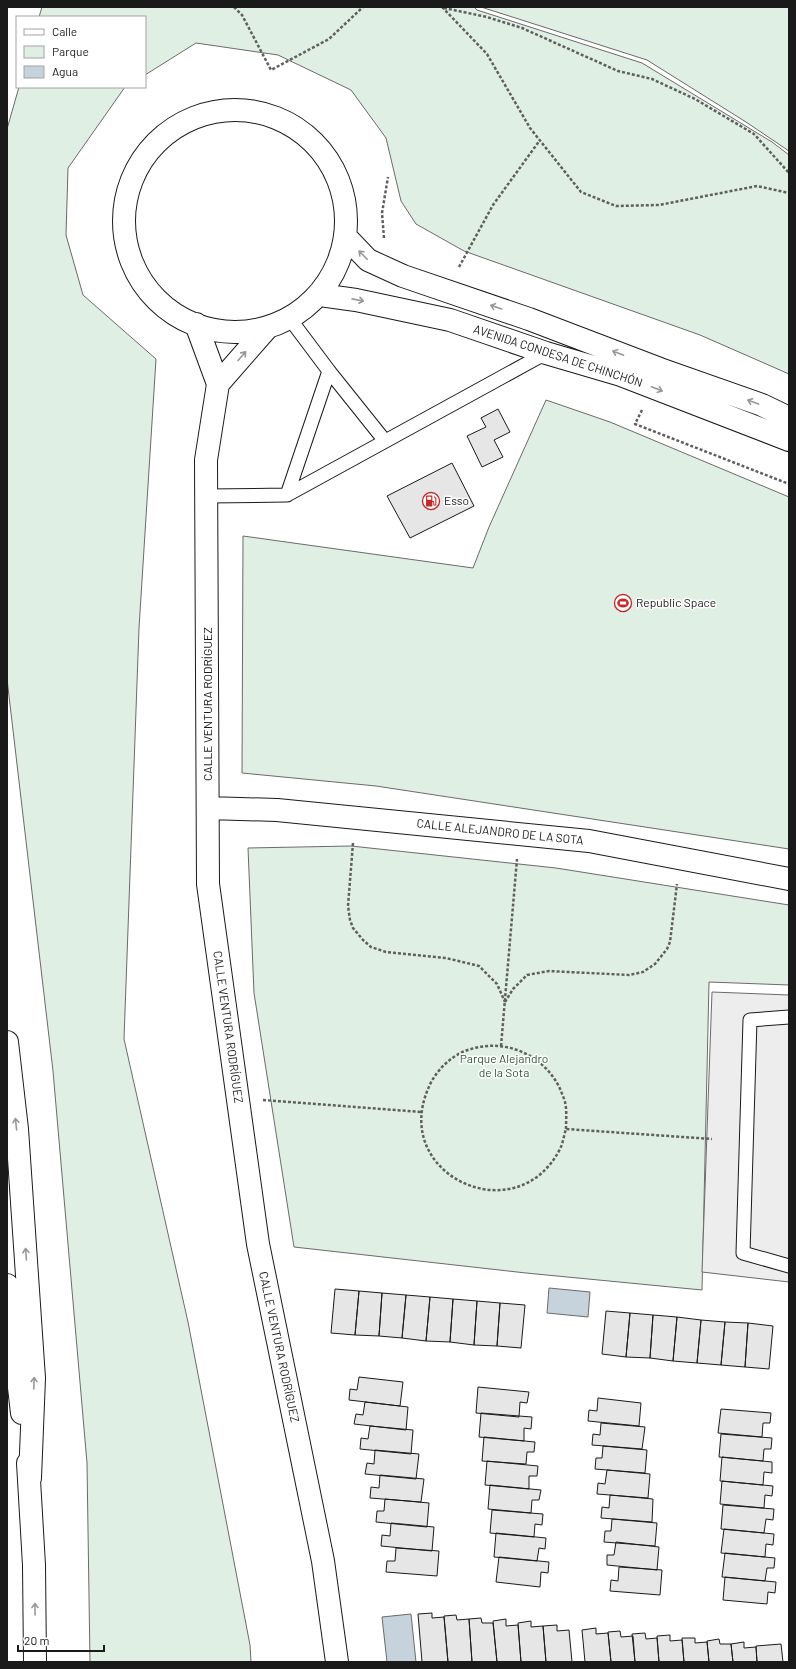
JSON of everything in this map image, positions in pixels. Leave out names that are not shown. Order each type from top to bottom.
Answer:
[{"type":"main road","points":[[248,110],[284,120],[316,143],[337,175],[346,206],[346,237],[337,268],[320,295],[290,319],[254,332],[215,332],[179,318],[150,294],[130,261],[123,224],[128,186],[146,153],[174,127],[210,112],[248,110]]},
{"type":"main road","name":"AVENIDA CONDESA DE CHINCHÓN","points":[[346,237],[368,260],[403,276],[529,319],[660,369],[762,405],[789,418]]},
{"type":"main road","name":"AVENIDA CONDESA DE CHINCHÓN","points":[[320,295],[356,300],[450,320],[546,353],[621,375],[789,440]]},
{"type":"main road","name":"CALLE VENTURA RODRÍGUEZ","points":[[196,324],[218,384],[206,460],[208,884],[258,1244],[323,1561],[337,1662]]},
{"type":"main road","points":[[218,384],[267,328]]},
{"type":"main road","name":"CALLE ALEJANDRO DE LA SOTA","points":[[208,808],[277,810],[589,841],[789,879]]},
{"type":"main road","points":[[7,1042],[17,1129],[34,1378],[30,1478]]},
{"type":"main road","points":[[7,1285],[30,1478],[34,1565],[35,1662]]},
{"type":"lane","points":[[290,319],[385,441]]},
{"type":"lane","points":[[206,496],[287,495],[546,353]]},
{"type":"lane","points":[[287,495],[329,371]]},
{"type":"lane","points":[[789,1017],[750,1020],[743,1253],[789,1266]]},
{"type":"path","points":[[234,7],[242,15],[271,70],[329,39],[363,7]]},
{"type":"path","points":[[442,7],[486,54],[530,128],[581,192],[616,206],[659,205],[757,186],[789,193]]},
{"type":"path","points":[[442,7],[487,17],[522,28],[618,71],[652,79],[695,99],[754,134],[789,173]]},
{"type":"path","points":[[456,273],[493,205],[540,140]]},
{"type":"path","points":[[353,842],[348,906],[353,928],[363,940],[371,947],[386,952],[446,958],[479,966],[497,984],[505,1002]]},
{"type":"path","points":[[501,1046],[518,856]]},
{"type":"path","points":[[505,1002],[513,989],[527,975],[549,971],[629,975],[643,972],[656,964],[668,949],[670,942],[678,880]]},
{"type":"path","points":[[494,1045],[518,1050],[539,1061],[556,1079],[565,1101],[566,1129],[560,1149],[546,1169],[527,1183],[505,1190],[481,1190],[459,1182],[440,1167],[427,1147],[421,1124],[422,1112],[423,1101],[432,1078],[449,1061],[470,1049],[494,1045]]},
{"type":"path","points":[[259,1099],[422,1112]]},
{"type":"path","points":[[566,1129],[712,1140]]},
{"type":"green space","points":[[42,7],[474,7],[477,10],[642,63],[772,142],[789,155],[789,374],[700,335],[464,251],[416,224],[401,201],[386,138],[351,90],[278,55],[196,43],[146,74],[146,16],[39,16]]},
{"type":"green space","points":[[481,7],[789,7],[789,151],[746,122],[647,60]]},
{"type":"green space","points":[[19,88],[124,88],[68,168],[66,235],[83,295],[156,359],[139,628],[124,1039],[188,1322],[250,1645],[251,1662],[90,1662],[87,1463],[53,1071],[7,679],[7,129]]},
{"type":"green space","name":"Republic Space","points":[[546,400],[610,422],[789,497],[789,849],[376,786],[242,773],[243,536],[473,568],[489,527]]},
{"type":"green space","name":"Parque Alejandro de la Sota","points":[[351,846],[556,868],[789,905],[789,985],[709,982],[702,1290],[526,1273],[294,1247],[254,993],[248,848]]},
{"type":"shaded area","points":[[712,992],[789,995],[789,1282],[702,1272]]},
{"type":"water","points":[[549,1288],[590,1292],[588,1317],[547,1313]]},
{"type":"water","points":[[411,1614],[416,1662],[387,1662],[382,1617]]},
{"type":"building","points":[[498,409],[510,432],[494,440],[503,457],[482,467],[467,436],[486,427],[481,418]]},
{"type":"building","name":"Esso","points":[[452,463],[474,506],[410,538],[387,496]]},
{"type":"building","points":[[335,1289],[359,1291],[355,1335],[331,1333]]},
{"type":"building","points":[[359,1291],[382,1293],[379,1336],[355,1335]]},
{"type":"building","points":[[382,1293],[406,1295],[402,1338],[379,1336]]},
{"type":"building","points":[[406,1295],[430,1297],[426,1341],[402,1338]]},
{"type":"building","points":[[430,1297],[453,1299],[450,1342],[426,1341]]},
{"type":"building","points":[[453,1299],[477,1301],[474,1345],[450,1342]]},
{"type":"building","points":[[477,1301],[500,1303],[497,1346],[474,1345]]},
{"type":"building","points":[[500,1303],[525,1305],[521,1348],[497,1346]]},
{"type":"building","points":[[606,1311],[630,1313],[626,1357],[602,1354]]},
{"type":"building","points":[[630,1313],[653,1315],[650,1358],[626,1357]]},
{"type":"building","points":[[653,1315],[677,1317],[673,1361],[650,1358]]},
{"type":"building","points":[[677,1317],[701,1320],[697,1363],[673,1361]]},
{"type":"building","points":[[701,1320],[725,1322],[721,1365],[697,1363]]},
{"type":"building","points":[[725,1322],[748,1323],[745,1367],[721,1365]]},
{"type":"building","points":[[748,1323],[773,1326],[769,1369],[745,1367]]},
{"type":"building","points":[[359,1377],[403,1382],[400,1406],[349,1400],[350,1389],[357,1390]]},
{"type":"building","points":[[478,1387],[529,1392],[527,1403],[520,1402],[519,1417],[476,1413]]},
{"type":"building","points":[[598,1398],[641,1403],[639,1426],[588,1421],[589,1410],[597,1411]]},
{"type":"building","points":[[365,1402],[408,1407],[406,1430],[354,1424],[356,1414],[363,1415]]},
{"type":"building","points":[[721,1409],[771,1413],[770,1423],[763,1423],[762,1437],[718,1433]]},
{"type":"building","points":[[481,1413],[532,1417],[531,1429],[524,1428],[524,1441],[479,1437]]},
{"type":"building","points":[[601,1423],[645,1427],[642,1449],[592,1445],[593,1434],[600,1435]]},
{"type":"building","points":[[370,1426],[413,1430],[411,1454],[360,1449],[361,1438],[368,1439]]},
{"type":"building","points":[[721,1434],[772,1438],[771,1449],[764,1449],[763,1461],[719,1457]]},
{"type":"building","points":[[484,1437],[535,1442],[534,1452],[527,1452],[526,1464],[482,1461]]},
{"type":"building","points":[[603,1446],[647,1450],[645,1473],[595,1469],[596,1458],[602,1458]]},
{"type":"building","points":[[375,1450],[419,1454],[416,1479],[365,1474],[367,1463],[374,1464]]},
{"type":"building","points":[[722,1457],[772,1462],[772,1473],[764,1472],[763,1485],[720,1481]]},
{"type":"building","points":[[487,1461],[538,1466],[537,1476],[529,1476],[529,1489],[485,1485]]},
{"type":"building","points":[[607,1470],[650,1474],[648,1498],[597,1494],[598,1483],[605,1484]]},
{"type":"building","points":[[380,1475],[424,1479],[421,1502],[370,1498],[371,1487],[379,1488]]},
{"type":"building","points":[[722,1481],[773,1486],[772,1496],[765,1495],[764,1508],[720,1504]]},
{"type":"building","points":[[490,1485],[541,1490],[539,1500],[532,1500],[531,1513],[488,1509]]},
{"type":"building","points":[[610,1495],[653,1499],[652,1522],[601,1518],[602,1507],[609,1508]]},
{"type":"building","points":[[385,1499],[429,1503],[427,1527],[376,1522],[377,1511],[384,1511]]},
{"type":"building","points":[[723,1505],[774,1509],[773,1520],[766,1519],[764,1533],[721,1529]]},
{"type":"building","points":[[492,1510],[543,1514],[542,1525],[535,1524],[534,1537],[490,1533]]},
{"type":"building","points":[[612,1519],[657,1523],[655,1546],[604,1542],[605,1531],[611,1531]]},
{"type":"building","points":[[391,1523],[434,1527],[432,1551],[381,1546],[382,1535],[390,1536]]},
{"type":"building","points":[[724,1529],[774,1534],[773,1545],[766,1544],[765,1557],[721,1553]]},
{"type":"building","points":[[496,1533],[546,1538],[545,1549],[539,1548],[537,1561],[494,1557]]},
{"type":"building","points":[[616,1542],[659,1547],[657,1570],[607,1565],[607,1555],[614,1555]]},
{"type":"building","points":[[396,1548],[439,1551],[437,1576],[386,1572],[387,1561],[395,1561]]},
{"type":"building","points":[[725,1553],[775,1558],[774,1568],[767,1568],[765,1581],[722,1577]]},
{"type":"building","points":[[499,1557],[549,1562],[548,1573],[541,1572],[540,1587],[496,1582]]},
{"type":"building","points":[[619,1567],[662,1570],[660,1595],[610,1591],[611,1580],[618,1581]]},
{"type":"building","points":[[725,1577],[776,1582],[775,1593],[768,1592],[767,1604],[723,1600]]},
{"type":"building","points":[[432,1613],[432,1618],[444,1617],[448,1662],[422,1662],[418,1614]]},
{"type":"building","points":[[456,1615],[457,1620],[469,1619],[472,1662],[448,1662],[444,1616]]},
{"type":"building","points":[[481,1618],[482,1623],[493,1623],[497,1662],[472,1662],[469,1619]]},
{"type":"building","points":[[506,1619],[506,1626],[518,1625],[521,1662],[497,1662],[493,1621]]},
{"type":"building","points":[[531,1621],[531,1627],[543,1626],[546,1662],[521,1662],[518,1623]]},
{"type":"building","points":[[557,1625],[557,1631],[569,1630],[572,1662],[546,1662],[543,1626]]},
{"type":"building","points":[[596,1628],[596,1634],[608,1633],[611,1662],[585,1662],[582,1630]]},
{"type":"building","points":[[620,1631],[621,1637],[633,1636],[635,1662],[611,1662],[608,1632]]},
{"type":"building","points":[[645,1633],[646,1639],[657,1638],[659,1662],[635,1662],[632,1634]]},
{"type":"building","points":[[670,1635],[670,1641],[682,1640],[684,1662],[659,1662],[657,1636]]},
{"type":"building","points":[[682,1638],[695,1638],[695,1643],[707,1642],[709,1662],[684,1662]]},
{"type":"building","points":[[719,1639],[720,1644],[731,1644],[733,1662],[709,1662],[707,1641]]},
{"type":"building","points":[[744,1642],[744,1648],[756,1647],[757,1662],[733,1662],[731,1644]]},
{"type":"building","points":[[781,1644],[783,1662],[757,1662],[756,1646]]},
{"type":"place","name":"Esso","points":[[431,501]]},
{"type":"place","name":"Republic Space","points":[[623,603]]}]
